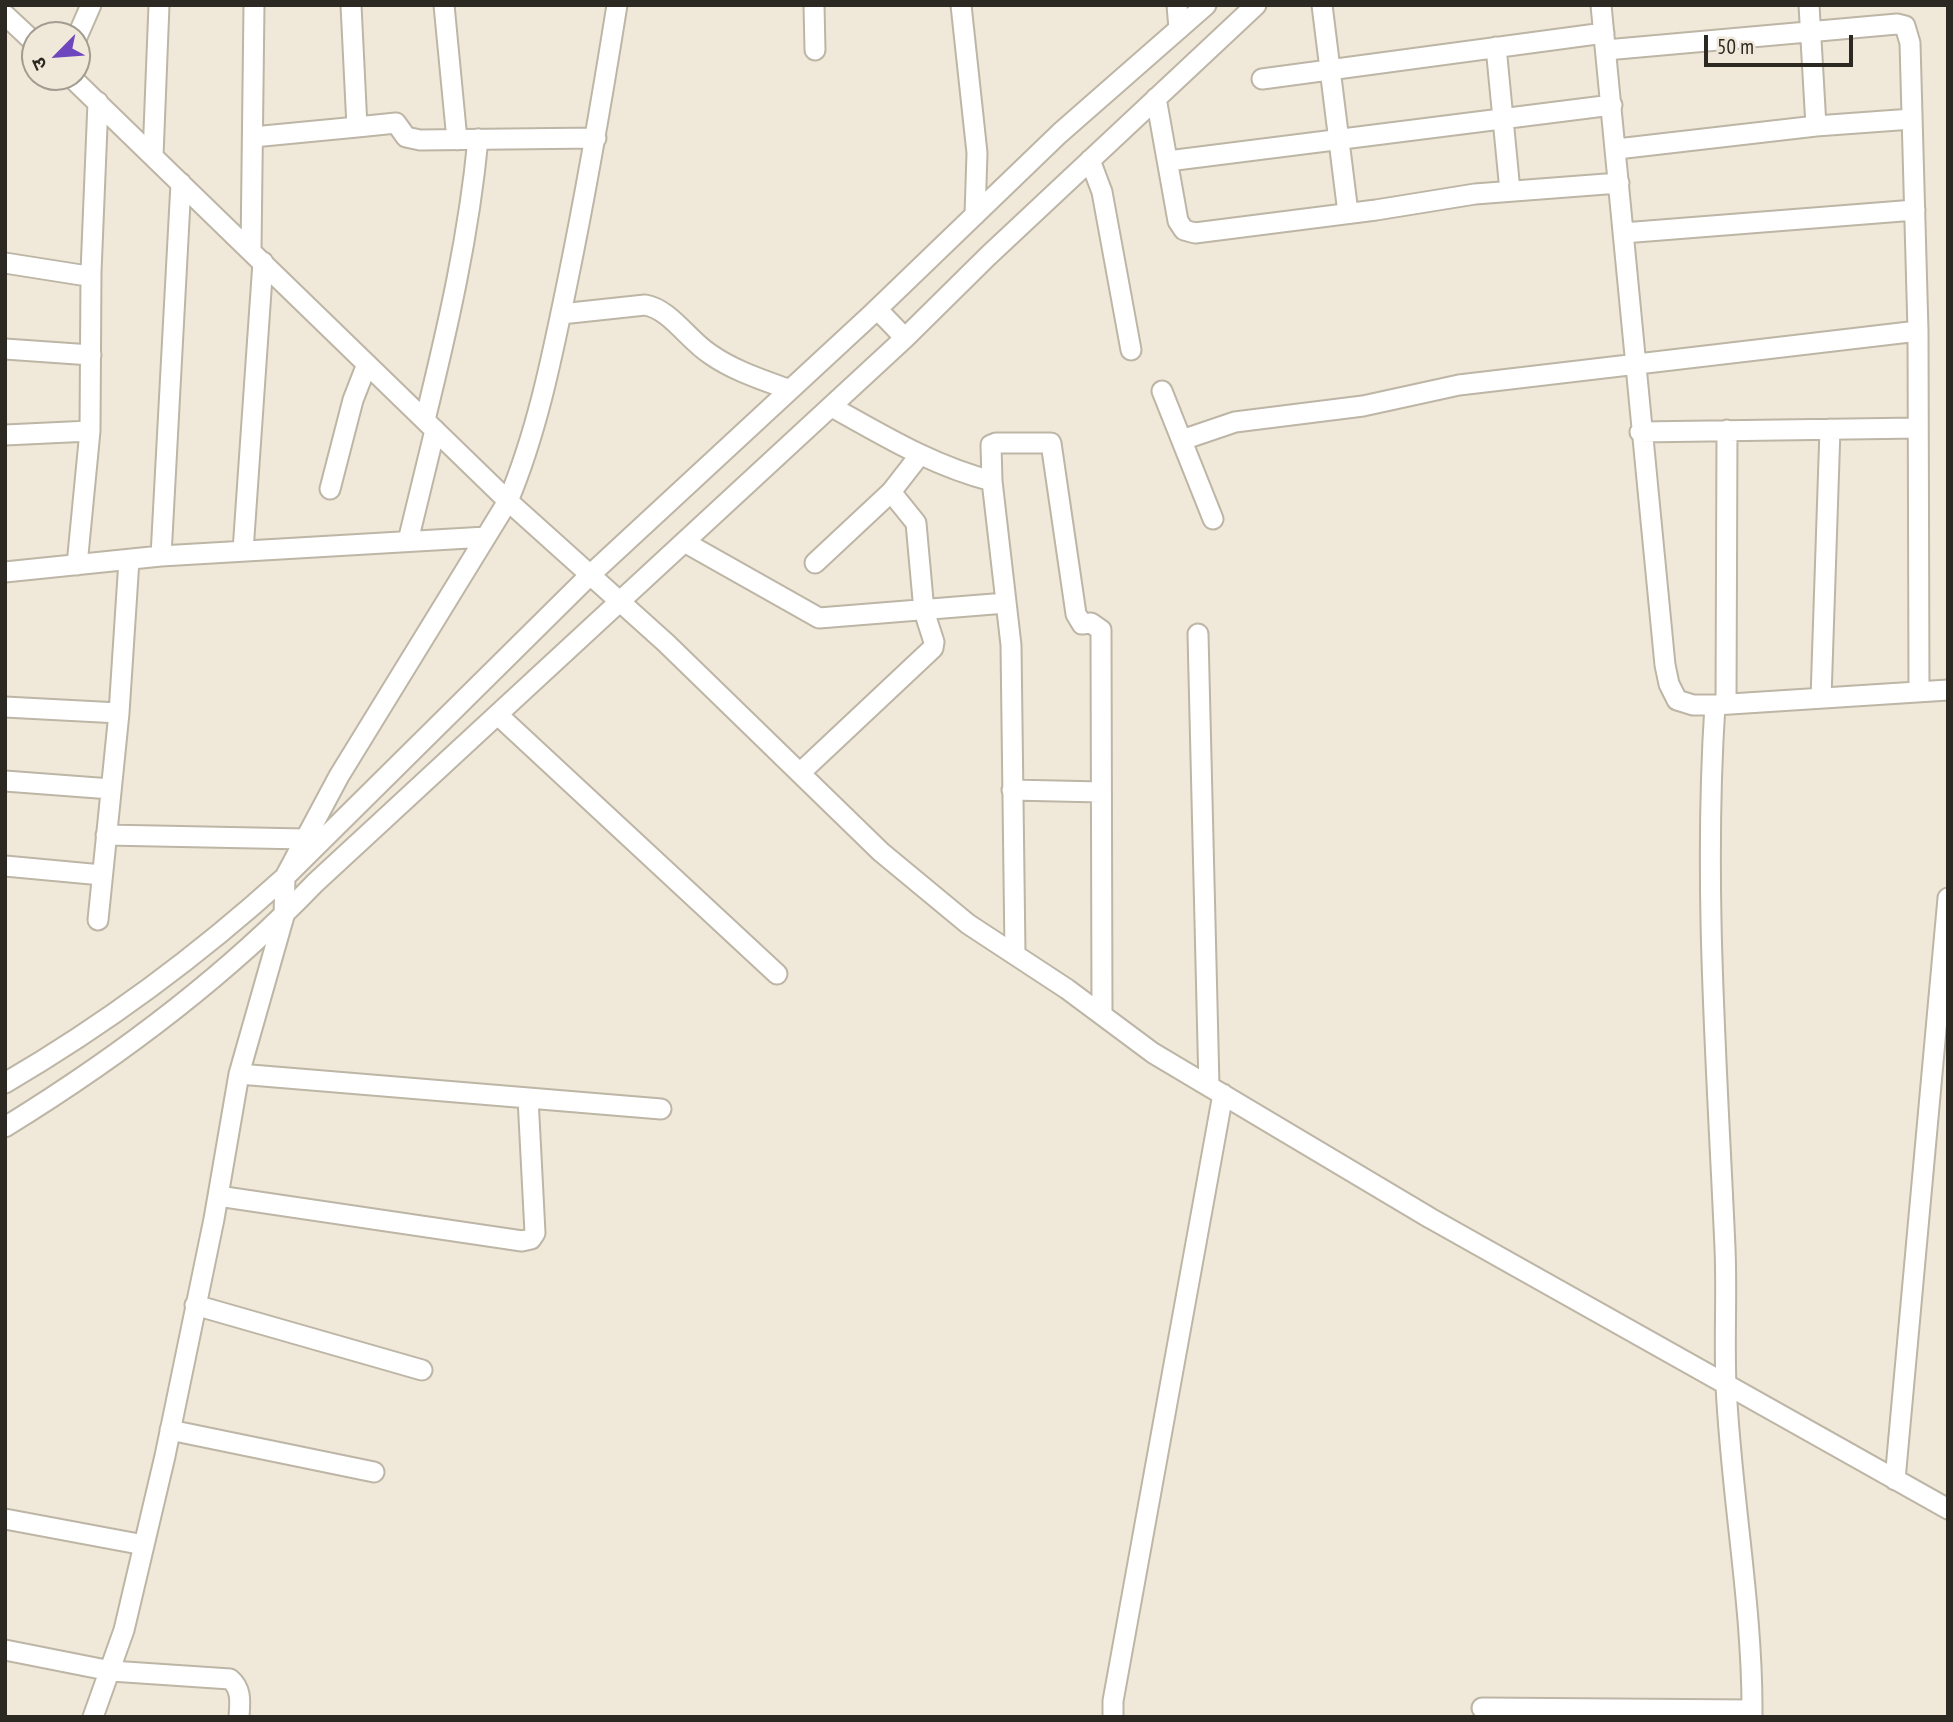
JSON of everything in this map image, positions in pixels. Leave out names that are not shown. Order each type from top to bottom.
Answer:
[{"type":"street","points":[[153,156],[159,5]]},
{"type":"street","points":[[243,551],[257,256],[253,137],[254,5]]},
{"type":"street","points":[[351,5],[357,127]]},
{"type":"street","points":[[444,5],[457,140]]},
{"type":"street","points":[[93,1717],[111,1671],[144,1545],[218,1196],[239,1074],[284,910],[285,880],[339,776],[508,501],[525,461],[561,314],[596,138],[617,5]]},
{"type":"street","points":[[814,5],[815,50]]},
{"type":"street","points":[[961,5],[977,153],[975,215]]},
{"type":"street","points":[[1177,5],[1179,29]]},
{"type":"street","points":[[5,1083],[58,1052],[152,987],[234,923],[285,880],[604,589],[686,542],[832,407],[975,215],[1060,133],[1206,5]]},
{"type":"street","points":[[5,1127],[70,1087],[185,1001],[498,715],[604,589],[790,390],[892,325],[1090,160],[1256,5]]},
{"type":"street","points":[[1322,5],[1348,213]]},
{"type":"street","points":[[1601,5],[1617,149],[1640,432],[1669,684],[1677,701],[1693,705],[1721,704],[1948,690]]},
{"type":"street","points":[[1809,5],[1816,126]]},
{"type":"street","points":[[5,15],[21,30]]},
{"type":"street","points":[[1262,79],[1496,47],[1810,32],[1897,24],[1905,26],[1910,43],[1918,331],[1919,692]]},
{"type":"street","points":[[1496,47],[1510,191]]},
{"type":"street","points":[[86,91],[508,501],[801,772],[881,852],[968,924],[1014,953],[1153,1053],[1430,1218],[1948,1509]]},
{"type":"street","points":[[1156,98],[1178,221],[1184,230],[1195,233],[1510,191],[1619,183]]},
{"type":"street","points":[[77,565],[90,431],[91,272],[98,102]]},
{"type":"street","points":[[1168,161],[1505,120],[1612,104]]},
{"type":"street","points":[[1617,149],[1816,126],[1912,119]]},
{"type":"street","points":[[253,137],[396,123],[411,139],[596,138]]},
{"type":"street","points":[[408,541],[460,276],[472,203],[478,139]]},
{"type":"street","points":[[1090,160],[1102,192],[1131,350]]},
{"type":"street","points":[[161,556],[181,183]]},
{"type":"street","points":[[1623,233],[1915,209]]},
{"type":"street","points":[[5,263],[80,275],[91,272]]},
{"type":"street","points":[[561,314],[645,305],[658,307],[690,339],[712,356],[749,375],[790,390]]},
{"type":"street","points":[[1182,440],[1235,422],[1363,406],[1459,385],[1634,362],[1918,331]]},
{"type":"street","points":[[5,349],[91,355]]},
{"type":"street","points":[[330,489],[353,400],[367,364]]},
{"type":"street","points":[[1162,391],[1213,519]]},
{"type":"street","points":[[832,407],[919,456],[963,474],[992,481]]},
{"type":"street","points":[[1640,432],[1918,428]]},
{"type":"street","points":[[1822,698],[1830,429]]},
{"type":"street","points":[[1482,1708],[1752,1713],[1749,1635],[1726,1386],[1726,1252],[1711,958],[1710,780],[1721,704],[1727,430]]},
{"type":"street","points":[[5,435],[90,431]]},
{"type":"street","points":[[1014,953],[1011,645],[992,481],[991,446],[996,443],[1045,441],[1054,447],[1076,614],[1082,624],[1091,624],[1101,630],[1102,1015]]},
{"type":"street","points":[[814,563],[891,492],[919,456]]},
{"type":"street","points":[[801,772],[933,648],[933,636],[924,611],[916,523],[891,492]]},
{"type":"street","points":[[5,572],[161,556],[486,537]]},
{"type":"street","points":[[686,542],[819,618],[1006,603]]},
{"type":"street","points":[[98,920],[119,713],[129,560]]},
{"type":"street","points":[[1113,1717],[1113,1701],[1216,1090],[1198,634]]},
{"type":"street","points":[[5,707],[119,713]]},
{"type":"street","points":[[498,715],[778,974]]},
{"type":"street","points":[[5,781],[111,789]]},
{"type":"street","points":[[1012,790],[1101,792]]},
{"type":"street","points":[[107,835],[305,839]]},
{"type":"street","points":[[5,866],[102,875]]},
{"type":"street","points":[[1895,1480],[1939,1082],[1948,898]]},
{"type":"street","points":[[239,1074],[661,1110]]},
{"type":"street","points":[[218,1196],[523,1241],[531,1239],[535,1233],[528,1098]]},
{"type":"street","points":[[195,1305],[422,1370]]},
{"type":"street","points":[[170,1430],[374,1472]]},
{"type":"street","points":[[5,1519],[144,1545]]},
{"type":"street","points":[[5,1650],[111,1671],[230,1679],[237,1685],[241,1698],[239,1717]]}]
